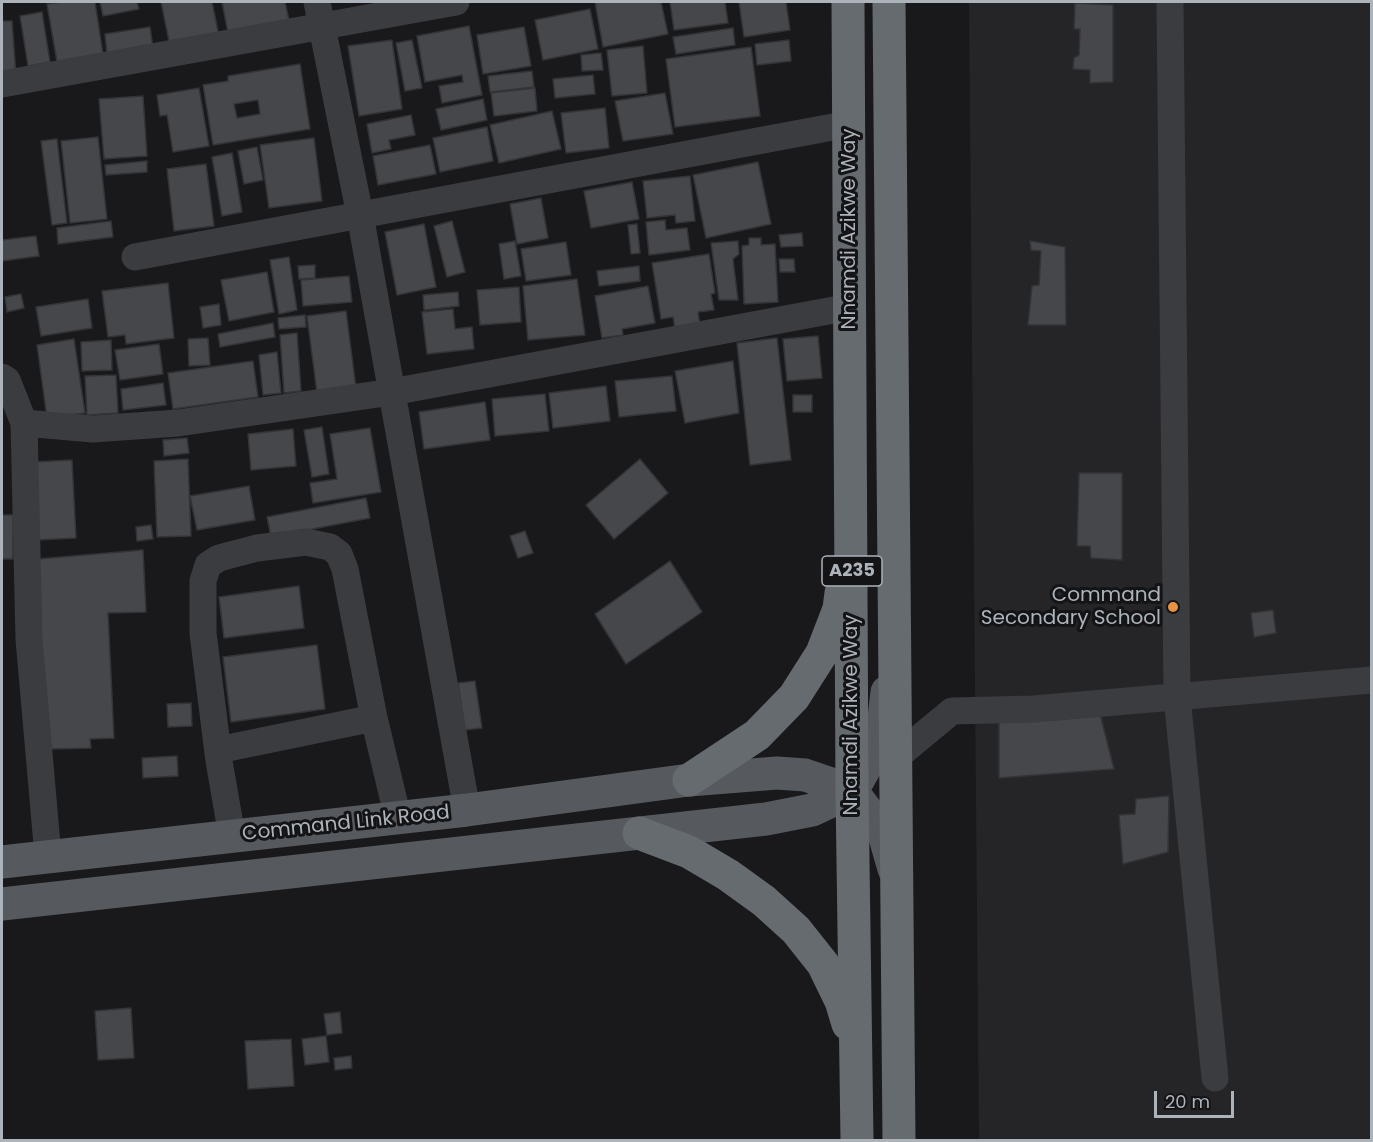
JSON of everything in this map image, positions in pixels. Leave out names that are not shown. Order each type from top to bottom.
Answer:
[{"type":"highway","name":"Nnamdi Azikwe Way","points":[[848,2],[852,791],[857,1140]]},
{"type":"highway","name":"Nnamdi Azikwe Way","points":[[889,2],[899,1140]]},
{"type":"highway","points":[[689,780],[757,735],[794,697],[822,653],[838,609],[852,529]]},
{"type":"highway","points":[[639,833],[689,852],[728,875],[764,901],[796,930],[823,964],[841,1000],[850,1032],[857,1085]]},
{"type":"main road","points":[[893,654],[883,727],[852,791],[884,834],[896,873]]},
{"type":"main road","name":"Command Link Road","points":[[2,862],[467,810],[689,780],[786,774],[805,775],[852,791]]},
{"type":"main road","name":"Command Link Road","points":[[2,904],[766,819],[812,810],[852,791]]},
{"type":"street","points":[[2,84],[320,14],[456,2]]},
{"type":"street","points":[[1170,2],[1177,697],[1215,1078]]},
{"type":"street","points":[[320,14],[360,215],[467,810]]},
{"type":"street","points":[[135,257],[849,124]]},
{"type":"street","points":[[24,423],[93,429],[178,423],[392,392],[850,307]]},
{"type":"street","points":[[2,377],[7,380],[24,423],[29,639],[48,856]]},
{"type":"street","points":[[232,836],[203,633],[203,581],[208,565],[219,558],[257,548],[306,542],[330,547],[339,554],[345,569],[374,718],[398,818]]},
{"type":"street","points":[[894,759],[952,711],[1034,709],[1371,680]]},
{"type":"street","points":[[218,750],[374,718]]},
{"type":"shaded area","name":"Command Secondary School","points":[[969,2],[1371,2],[1371,1140],[979,1140]]},
{"type":"building","points":[[95,2],[103,54],[57,62],[47,4]]},
{"type":"building","points":[[100,2],[137,2],[139,9],[103,16]]},
{"type":"building","points":[[161,2],[212,2],[219,36],[170,46]]},
{"type":"building","points":[[222,2],[285,2],[289,20],[228,33]]},
{"type":"building","points":[[595,2],[661,2],[668,34],[603,47]]},
{"type":"building","points":[[670,2],[725,2],[728,23],[674,30]]},
{"type":"building","points":[[739,2],[786,2],[790,30],[744,37]]},
{"type":"building","points":[[1075,3],[1113,5],[1113,82],[1090,83],[1090,70],[1073,69],[1074,58],[1079,55],[1080,29],[1074,29]]},
{"type":"building","points":[[590,9],[598,49],[543,60],[535,20]]},
{"type":"building","points":[[42,12],[50,62],[28,66],[20,16]]},
{"type":"building","points":[[2,21],[12,21],[16,75],[2,76]]},
{"type":"building","points":[[469,26],[482,95],[442,103],[439,86],[463,82],[462,75],[425,82],[417,36]]},
{"type":"building","points":[[150,27],[153,48],[107,55],[105,34]]},
{"type":"building","points":[[524,27],[531,66],[483,74],[477,35]]},
{"type":"building","points":[[733,28],[735,45],[676,54],[673,37]]},
{"type":"building","points":[[392,40],[402,109],[359,116],[348,46]]},
{"type":"building","points":[[412,40],[422,88],[405,91],[396,43]]},
{"type":"building","points":[[789,40],[791,61],[757,65],[755,44]]},
{"type":"building","points":[[643,46],[647,93],[612,96],[607,50]]},
{"type":"building","points":[[751,47],[760,116],[675,127],[666,59]]},
{"type":"building","points":[[601,53],[603,70],[582,71],[581,55]]},
{"type":"building","points":[[300,64],[310,129],[213,145],[203,85],[228,81],[228,76]],"holes":[[[258,100],[260,114],[237,118],[234,104]]]},
{"type":"building","points":[[532,71],[534,87],[490,92],[488,76]]},
{"type":"building","points":[[593,75],[595,94],[555,98],[553,79]]},
{"type":"building","points":[[199,88],[209,146],[173,152],[167,115],[160,116],[157,95]]},
{"type":"building","points":[[535,88],[537,111],[494,116],[491,93]]},
{"type":"building","points":[[665,93],[673,134],[623,141],[615,101]]},
{"type":"building","points":[[143,96],[147,156],[104,159],[99,99]]},
{"type":"building","points":[[483,99],[487,120],[441,130],[436,109]]},
{"type":"building","points":[[605,108],[609,148],[566,153],[561,113]]},
{"type":"building","points":[[552,111],[561,149],[499,163],[490,125]]},
{"type":"building","points":[[411,115],[415,135],[389,140],[391,149],[372,153],[367,124]]},
{"type":"building","points":[[487,127],[493,161],[440,172],[433,138]]},
{"type":"building","points":[[98,137],[107,219],[70,223],[61,141]]},
{"type":"building","points":[[314,138],[322,201],[269,208],[260,145]]},
{"type":"building","points":[[57,139],[67,223],[52,225],[41,141]]},
{"type":"building","points":[[430,145],[436,174],[378,185],[373,156]]},
{"type":"building","points":[[257,147],[263,180],[244,184],[238,151]]},
{"type":"building","points":[[232,153],[242,212],[222,216],[212,157]]},
{"type":"building","points":[[147,161],[147,172],[106,175],[105,165]]},
{"type":"building","points":[[758,162],[771,224],[706,238],[693,175]]},
{"type":"building","points":[[206,164],[214,226],[174,231],[167,169]]},
{"type":"building","points":[[690,176],[695,221],[676,223],[675,215],[647,218],[643,181]]},
{"type":"building","points":[[632,182],[639,219],[591,228],[584,191]]},
{"type":"building","points":[[541,198],[548,238],[517,244],[510,204]]},
{"type":"building","points":[[665,220],[666,230],[687,228],[690,250],[649,255],[646,222]]},
{"type":"building","points":[[111,221],[113,237],[58,244],[57,228]]},
{"type":"building","points":[[452,221],[465,272],[447,277],[434,226]]},
{"type":"building","points":[[424,224],[436,287],[397,295],[385,232]]},
{"type":"building","points":[[637,224],[640,253],[631,254],[628,225]]},
{"type":"building","points":[[802,233],[803,246],[781,247],[779,235]]},
{"type":"building","points":[[36,236],[39,256],[2,261],[2,240]]},
{"type":"building","points":[[749,238],[761,238],[761,245],[775,244],[778,302],[744,304],[742,246],[749,245]]},
{"type":"building","points":[[515,241],[521,276],[504,279],[499,244]]},
{"type":"building","points":[[738,241],[739,254],[733,259],[738,300],[719,300],[711,243]]},
{"type":"building","points":[[1030,241],[1065,247],[1066,325],[1028,325],[1032,286],[1039,285],[1041,251],[1031,250]]},
{"type":"building","points":[[566,242],[571,275],[526,281],[521,249]]},
{"type":"building","points":[[709,254],[715,293],[711,294],[714,310],[698,312],[700,325],[675,329],[673,317],[661,319],[652,263]]},
{"type":"building","points":[[289,257],[297,310],[279,314],[270,260]]},
{"type":"building","points":[[779,259],[794,259],[795,272],[780,272]]},
{"type":"building","points":[[315,265],[315,278],[299,279],[298,266]]},
{"type":"building","points":[[639,266],[640,281],[599,286],[597,271]]},
{"type":"building","points":[[267,272],[274,312],[229,321],[221,280]]},
{"type":"building","points":[[349,276],[352,302],[303,306],[301,280]]},
{"type":"building","points":[[577,279],[585,335],[528,340],[523,286]]},
{"type":"building","points":[[168,283],[174,338],[126,344],[125,335],[108,337],[102,291]]},
{"type":"building","points":[[648,286],[655,323],[622,329],[623,335],[602,338],[595,296]]},
{"type":"building","points":[[519,287],[521,322],[480,325],[477,290]]},
{"type":"building","points":[[458,292],[459,306],[424,310],[423,295]]},
{"type":"building","points":[[21,294],[24,308],[7,312],[5,297]]},
{"type":"building","points":[[88,299],[92,328],[41,336],[36,307]]},
{"type":"building","points":[[219,304],[221,325],[203,328],[200,307]]},
{"type":"building","points":[[453,309],[455,329],[472,327],[474,349],[427,354],[422,312]]},
{"type":"building","points":[[346,311],[356,388],[317,393],[307,316]]},
{"type":"building","points":[[305,315],[306,327],[279,329],[278,318]]},
{"type":"building","points":[[273,323],[275,337],[220,347],[218,334]]},
{"type":"building","points":[[297,333],[301,391],[284,393],[280,335]]},
{"type":"building","points":[[818,336],[822,378],[787,381],[783,339]]},
{"type":"building","points":[[208,338],[210,365],[189,366],[188,339]]},
{"type":"building","points":[[777,338],[791,460],[750,465],[737,343]]},
{"type":"building","points":[[74,339],[85,413],[47,418],[37,345]]},
{"type":"building","points":[[111,340],[112,370],[82,371],[81,342]]},
{"type":"building","points":[[159,344],[163,374],[120,380],[115,350]]},
{"type":"building","points":[[277,352],[281,393],[263,395],[259,355]]},
{"type":"building","points":[[253,361],[258,397],[173,409],[168,373]]},
{"type":"building","points":[[733,361],[739,413],[685,423],[675,371]]},
{"type":"building","points":[[116,375],[118,413],[87,415],[85,376]]},
{"type":"building","points":[[672,376],[676,411],[619,417],[615,381]]},
{"type":"building","points":[[163,383],[166,405],[123,410],[121,389]]},
{"type":"building","points":[[606,386],[610,421],[553,428],[549,393]]},
{"type":"building","points":[[545,394],[549,431],[495,436],[492,399]]},
{"type":"building","points":[[793,395],[812,395],[812,412],[793,412]]},
{"type":"building","points":[[485,402],[490,440],[424,449],[419,412]]},
{"type":"building","points":[[322,427],[329,474],[312,477],[304,430]]},
{"type":"building","points":[[370,428],[381,492],[313,503],[310,483],[337,479],[330,434]]},
{"type":"building","points":[[293,429],[296,466],[251,470],[248,434]]},
{"type":"building","points":[[187,438],[189,453],[164,456],[163,440]]},
{"type":"building","points":[[188,459],[191,536],[157,537],[154,461]]},
{"type":"building","points":[[640,459],[668,493],[614,539],[586,505]]},
{"type":"building","points":[[72,460],[76,538],[37,540],[33,462]]},
{"type":"building","points":[[1079,473],[1122,473],[1122,560],[1091,558],[1090,546],[1077,546]]},
{"type":"building","points":[[249,486],[255,520],[197,530],[190,496]]},
{"type":"building","points":[[366,498],[370,518],[271,537],[267,517]]},
{"type":"building","points":[[2,515],[13,515],[13,559],[2,559]]},
{"type":"building","points":[[151,525],[153,539],[137,541],[136,527]]},
{"type":"building","points":[[525,531],[533,553],[518,558],[510,536]]},
{"type":"building","points":[[143,550],[146,612],[108,613],[114,738],[90,739],[91,748],[51,749],[40,741],[38,559]]},
{"type":"building","points":[[670,561],[702,612],[626,664],[595,614]]},
{"type":"building","points":[[299,586],[304,628],[224,638],[219,597]]},
{"type":"building","points":[[1273,610],[1276,633],[1254,637],[1251,613]]},
{"type":"building","points":[[317,645],[325,709],[231,722],[223,657]]},
{"type":"building","points":[[475,681],[482,728],[465,730],[458,683]]},
{"type":"building","points":[[191,703],[192,726],[168,727],[167,704]]},
{"type":"building","points":[[1099,710],[1114,769],[999,778],[999,717]]},
{"type":"building","points":[[177,756],[178,776],[143,778],[142,758]]},
{"type":"building","points":[[1169,796],[1168,852],[1123,864],[1119,815],[1135,814],[1136,799]]},
{"type":"building","points":[[131,1008],[134,1058],[98,1060],[95,1011]]},
{"type":"building","points":[[340,1012],[342,1033],[327,1035],[324,1014]]},
{"type":"building","points":[[326,1036],[329,1062],[305,1065],[302,1039]]},
{"type":"building","points":[[291,1039],[294,1086],[248,1089],[245,1041]]},
{"type":"building","points":[[351,1056],[352,1068],[335,1070],[334,1058]]},
{"type":"place","name":"Command Secondary School","points":[[1173,607]]}]
